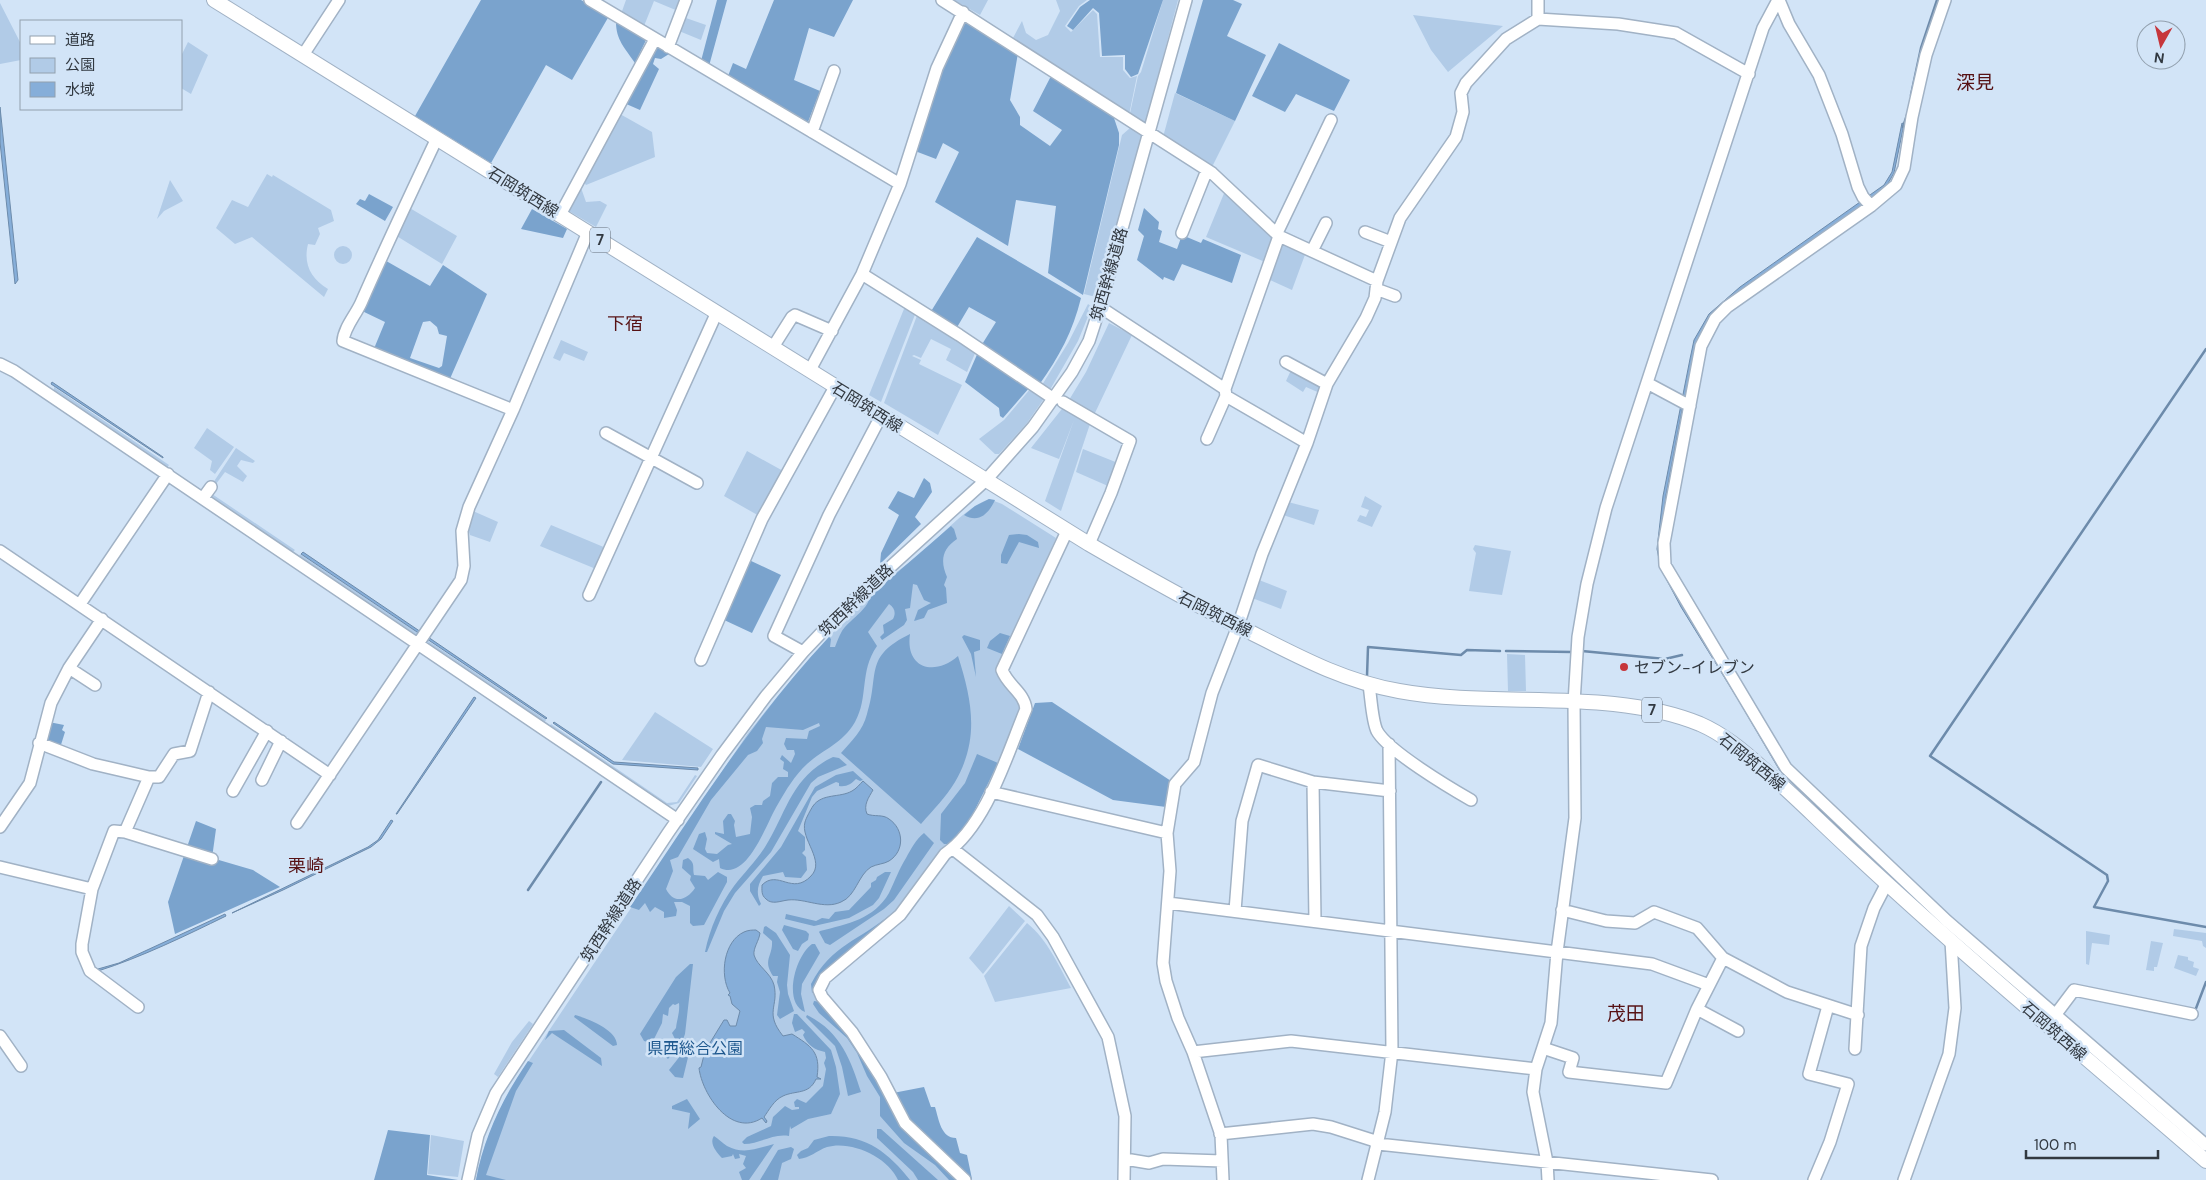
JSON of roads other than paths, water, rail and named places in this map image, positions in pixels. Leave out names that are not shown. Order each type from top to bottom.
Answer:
[{"type":"main road","name":"石岡筑西線","points":[[214,0],[1067,531],[1162,587],[1319,667],[1369,685],[1400,692],[1448,697],[1574,703],[1648,709],[1686,719],[1715,732],[1737,746],[1774,778],[1887,883],[1942,925],[1951,941],[2051,1020],[2206,1161]]},
{"type":"street","points":[[303,55],[338,0]]},
{"type":"street","points":[[590,0],[602,3],[654,39],[900,184]]},
{"type":"street","points":[[668,47],[686,0]]},
{"type":"street","points":[[944,0],[1149,135],[1207,170],[1278,235],[1312,251],[1395,296]]},
{"type":"street","name":"筑西幹線道路","points":[[468,1180],[478,1135],[496,1093],[678,820],[760,703],[803,652],[844,609],[986,480],[1058,400],[1089,341],[1100,307],[1186,0]]},
{"type":"street","points":[[1538,0],[1538,19]]},
{"type":"street","points":[[1548,1180],[1547,1162],[1533,1092],[1536,1069],[1551,1023],[1557,952],[1575,818],[1574,703],[1578,637],[1587,584],[1606,508],[1763,28],[1778,0]]},
{"type":"street","points":[[1778,0],[1789,24],[1819,75],[1842,134],[1862,197],[1871,206]]},
{"type":"street","points":[[1945,0],[1926,55],[1904,168],[1896,185],[1871,206],[1727,307],[1715,319],[1701,346],[1664,543],[1665,565],[1786,768],[1942,925],[2051,1020],[2206,1146]]},
{"type":"street","points":[[810,370],[862,274],[900,184],[937,68],[963,12]]},
{"type":"street","points":[[1223,1180],[1220,1134],[1193,1052],[1178,1018],[1166,981],[1163,963],[1170,871],[1167,833],[1175,784],[1194,762],[1212,693],[1238,626],[1262,554],[1307,444],[1326,384],[1366,318],[1375,298],[1377,285],[1400,218],[1456,137],[1463,112],[1461,94],[1466,83],[1506,39],[1538,19],[1618,24],[1676,33],[1749,74]]},
{"type":"street","points":[[560,215],[654,39]]},
{"type":"street","points":[[812,132],[834,71]]},
{"type":"street","points":[[1207,439],[1226,392],[1278,235],[1331,120]]},
{"type":"street","points":[[437,138],[382,254],[357,312],[344,336],[343,342],[513,410]]},
{"type":"street","points":[[1182,233],[1207,170]]},
{"type":"street","points":[[1312,251],[1326,223]]},
{"type":"street","points":[[297,823],[461,580],[464,566],[462,531],[469,507],[513,410],[588,232]]},
{"type":"street","points":[[1365,232],[1391,242]]},
{"type":"street","points":[[862,274],[1058,400],[1130,442],[1089,544]]},
{"type":"street","points":[[1100,307],[1307,444]]},
{"type":"street","points":[[589,595],[717,312]]},
{"type":"street","points":[[773,347],[795,315],[832,331]]},
{"type":"street","points":[[1286,362],[1326,384]]},
{"type":"street","points":[[0,364],[14,371],[168,474],[678,820]]},
{"type":"street","points":[[1647,383],[1690,406]]},
{"type":"street","points":[[701,660],[762,520],[835,387]]},
{"type":"street","points":[[803,652],[774,636],[829,515],[881,416]]},
{"type":"street","points":[[606,433],[697,483]]},
{"type":"street","points":[[80,604],[168,474]]},
{"type":"street","points":[[203,498],[212,486]]},
{"type":"street","points":[[965,1180],[906,1123],[881,1077],[852,1032],[822,997],[820,990],[825,978],[900,915],[945,854],[953,849],[973,824],[991,792],[1026,709],[1020,692],[1005,680],[1002,670],[1067,531]]},
{"type":"street","points":[[0,551],[330,775]]},
{"type":"street","points":[[0,827],[30,783],[51,703],[69,668],[102,619]]},
{"type":"street","points":[[69,668],[95,685]]},
{"type":"street","points":[[1369,685],[1377,731],[1389,744],[1436,779],[1471,800]]},
{"type":"street","points":[[39,743],[93,764],[150,777],[159,777],[174,754],[190,751],[209,692]]},
{"type":"street","points":[[233,791],[267,731]]},
{"type":"street","points":[[262,780],[281,741]]},
{"type":"street","points":[[1368,1180],[1386,1112],[1392,1051],[1389,744]]},
{"type":"street","points":[[1235,911],[1242,821],[1258,765],[1313,782],[1390,790]]},
{"type":"street","points":[[125,832],[150,777]]},
{"type":"street","points":[[1313,782],[1315,921]]},
{"type":"street","points":[[991,792],[1167,833]]},
{"type":"street","points":[[138,1007],[90,971],[82,952],[92,889],[114,832],[125,832],[212,859]]},
{"type":"street","points":[[953,849],[1037,915],[1053,937],[1108,1037],[1125,1116],[1124,1180]]},
{"type":"street","points":[[0,867],[92,889]]},
{"type":"street","points":[[1855,1049],[1861,946],[1874,908],[1887,883]]},
{"type":"street","points":[[1168,903],[1652,964],[1709,985]]},
{"type":"street","points":[[1562,910],[1606,921],[1635,923],[1654,912],[1697,928],[1723,958],[1788,992],[1858,1015]]},
{"type":"street","points":[[1904,1180],[1949,1054],[1955,1008],[1951,941]]},
{"type":"street","points":[[1543,1048],[1573,1058],[1568,1072],[1666,1083],[1697,1009],[1723,958]]},
{"type":"street","points":[[2051,1020],[2074,990],[2192,1014]]},
{"type":"street","points":[[1814,1180],[1830,1142],[1848,1084],[1809,1074],[1828,1006]]},
{"type":"street","points":[[1697,1009],[1738,1031]]},
{"type":"street","points":[[0,1036],[21,1066]]},
{"type":"street","points":[[1193,1052],[1291,1041],[1392,1051],[1536,1069]]},
{"type":"street","points":[[1220,1134],[1313,1124],[1372,1140],[1378,1144],[1712,1180]]},
{"type":"street","points":[[1125,1159],[1150,1163],[1163,1159],[1222,1161]]},
{"type":"water","points":[[0,107],[18,280],[15,284],[0,142]]},
{"type":"water","points":[[1902,123],[1904,124],[1894,173],[1887,185],[1856,210],[1743,288],[1713,314],[1699,336],[1683,405],[1666,495],[1660,555],[1758,728],[1825,811],[1823,813],[1780,771],[1681,607],[1661,569],[1657,549],[1663,496],[1694,340],[1709,314],[1740,287],[1884,185],[1892,172]]},
{"type":"water","points":[[52,382],[163,457],[163,458],[51,384]]},
{"type":"water","points":[[303,552],[421,632],[420,634],[301,554]]},
{"type":"water","points":[[428,637],[547,718],[427,639]]},
{"type":"water","points":[[474,697],[476,698],[396,814]]},
{"type":"water","points":[[554,722],[614,762],[698,768],[698,770],[613,764]]},
{"type":"water","points":[[863,781],[873,790],[866,804],[867,814],[887,817],[894,823],[898,828],[901,840],[898,852],[887,862],[871,867],[863,875],[850,895],[841,902],[828,905],[794,900],[768,901],[764,897],[762,885],[768,881],[780,880],[798,884],[811,876],[815,870],[816,864],[804,829],[813,806],[826,797],[852,791]]},
{"type":"water","points":[[391,820],[393,821],[381,839],[371,847],[232,913],[368,847],[378,840]]},
{"type":"water","points":[[225,914],[226,916],[163,946],[131,959],[98,971],[98,969],[119,963]]},
{"type":"water","points":[[756,930],[760,933],[754,955],[774,985],[773,1015],[777,1028],[783,1036],[792,1034],[809,1046],[816,1056],[817,1077],[821,1079],[816,1079],[810,1088],[806,1090],[788,1094],[777,1100],[764,1117],[767,1121],[766,1123],[762,1118],[751,1123],[739,1122],[729,1118],[712,1101],[701,1078],[699,1068],[701,1067],[705,1051],[724,1020],[727,1020],[730,1026],[736,1026],[740,1011],[732,1004],[728,995],[730,993],[725,977],[725,959],[737,936],[746,931]]},
{"type":"waterway","points":[[1911,95],[1921,48],[1937,0]]},
{"type":"waterway","points":[[1903,127],[1907,115]]},
{"type":"waterway","points":[[2206,349],[1930,756],[2107,875],[2108,881],[2094,907],[2206,927]]},
{"type":"waterway","points":[[1367,676],[1368,647],[1461,655],[1467,650],[1500,651]]},
{"type":"waterway","points":[[1506,651],[1572,652]]},
{"type":"waterway","points":[[1582,651],[1665,659],[1682,655]]},
{"type":"waterway","points":[[528,890],[601,782]]},
{"type":"waterway","points":[[1821,810],[1890,875]]},
{"type":"waterway","points":[[2195,1011],[2206,982]]},
{"type":"place","name":"セブン-イレブン","points":[[1624,667]]},
{"type":"district","name":"深見","points":[[1975,82]]},
{"type":"district","name":"下宿","points":[[625,324]]},
{"type":"district","name":"栗崎","points":[[306,866]]},
{"type":"district","name":"茂田","points":[[1626,1013]]},
{"type":"park label","name":"県西総合公園","points":[[695,1048]]}]
